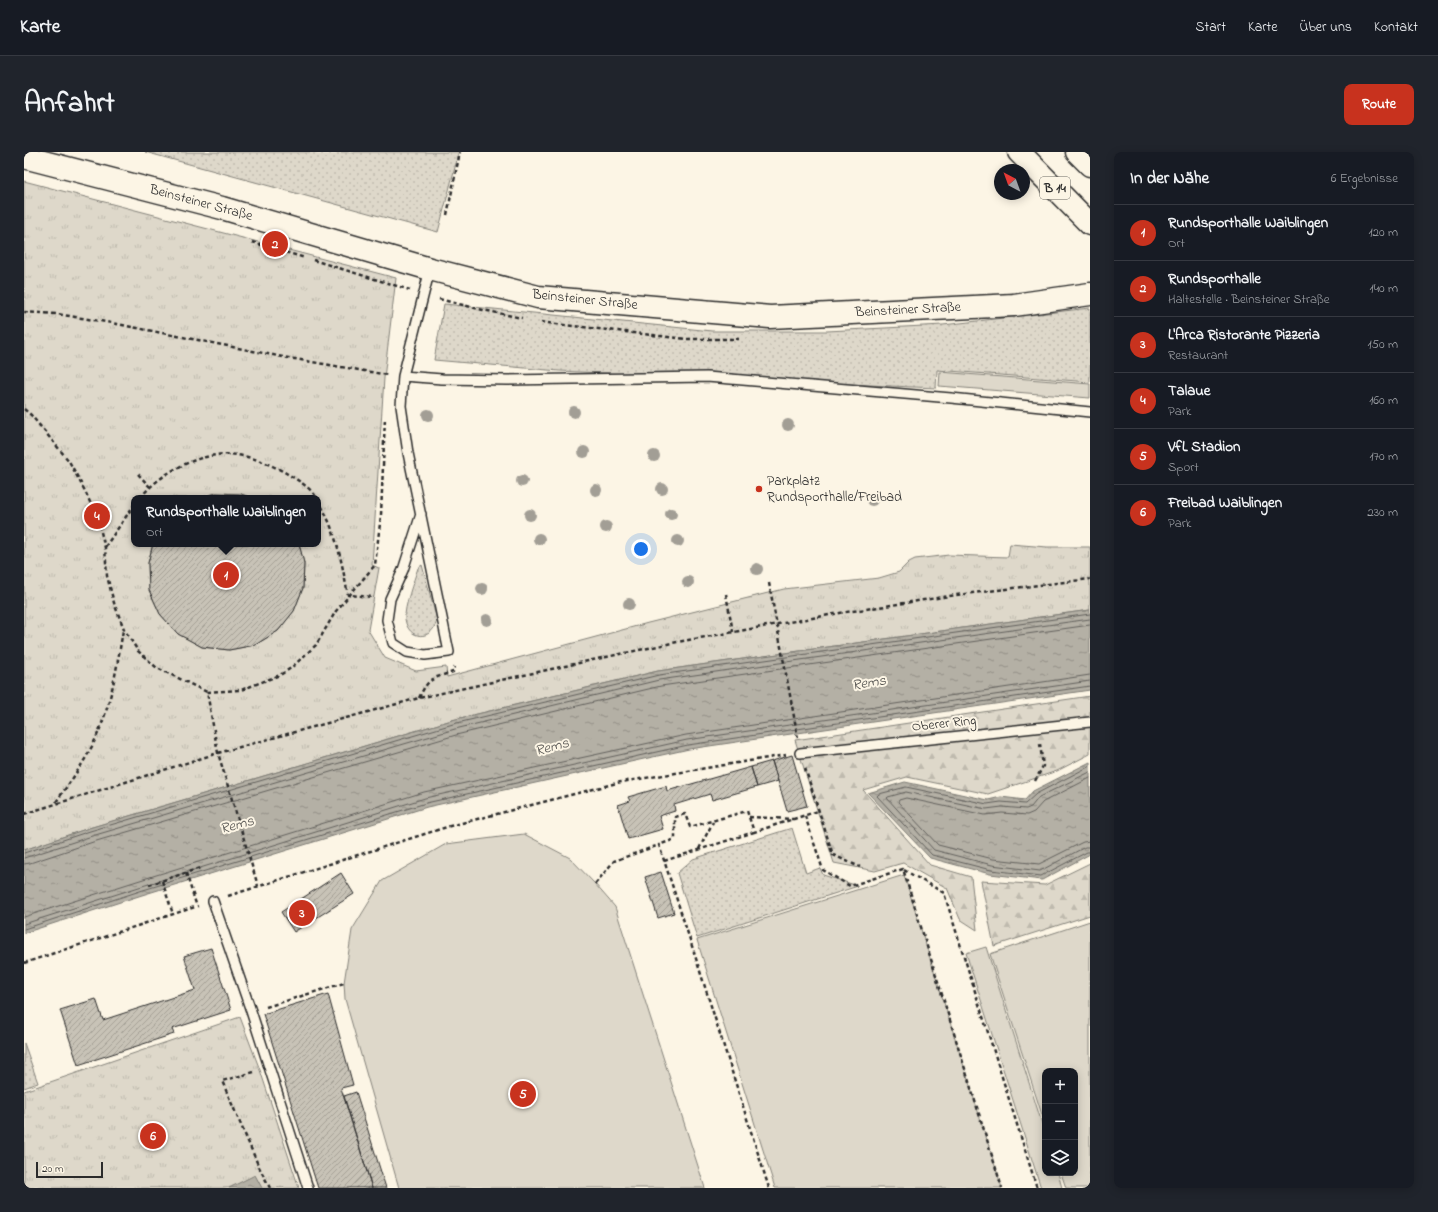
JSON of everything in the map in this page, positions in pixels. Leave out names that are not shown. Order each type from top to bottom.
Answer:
[{"type":"main road","name":"B 14","points":[[1019,152],[1090,224]]},
{"type":"main road","points":[[1077,152],[1090,165]]},
{"type":"main road","name":"Beinsteiner Straße","points":[[24,157],[222,208],[430,270],[538,297],[770,317],[1014,305],[1090,294]]},
{"type":"lane","points":[[421,514],[403,570],[390,599],[387,620],[393,642],[406,652],[425,655],[449,652],[421,514],[408,453],[401,406],[403,376],[430,270]]},
{"type":"lane","points":[[403,376],[507,380],[707,377],[951,398],[1090,412]]},
{"type":"lane","name":"Oberer Ring","points":[[800,753],[1090,722]]},
{"type":"lane","points":[[213,901],[251,1011],[308,1188]]},
{"type":"path","points":[[447,215],[460,152]]},
{"type":"path","points":[[24,312],[57,314],[112,323],[284,357],[386,375],[403,376]]},
{"type":"path","points":[[24,409],[31,415],[69,461],[85,491],[98,520],[105,548],[107,576],[114,603],[124,629],[138,651],[157,668],[207,692],[241,690],[268,680],[286,671],[316,645],[336,611],[375,565],[381,515],[385,413]]},
{"type":"path","points":[[143,495],[161,477],[173,470],[194,461],[216,455],[235,455],[278,468],[297,480],[313,495]]},
{"type":"path","points":[[138,474],[150,487]]},
{"type":"path","points":[[321,506],[331,525],[338,543],[348,595]]},
{"type":"path","points":[[105,548],[131,510]]},
{"type":"path","points":[[24,814],[218,753],[419,698],[611,656],[777,624],[956,595],[1090,579]]},
{"type":"path","points":[[769,583],[800,753],[818,811],[833,855],[860,867]]},
{"type":"path","points":[[726,594],[733,632]]},
{"type":"path","points":[[348,595],[390,599]]},
{"type":"path","points":[[56,803],[95,740],[106,711],[114,682],[124,629]]},
{"type":"path","points":[[419,698],[424,687],[434,678],[453,672],[456,666]]},
{"type":"path","points":[[207,692],[218,753],[258,886]]},
{"type":"path","points":[[1035,781],[1043,766],[1037,728]]},
{"type":"path","points":[[24,963],[258,886],[450,826],[621,782],[800,753]]},
{"type":"path","points":[[595,884],[614,861],[675,839],[675,817],[684,814],[690,827],[747,811],[754,832]]},
{"type":"path","points":[[664,862],[795,820],[818,811]]},
{"type":"path","points":[[805,816],[823,870],[850,886],[904,869],[944,893],[1037,1188]]},
{"type":"path","points":[[749,817],[795,820]]},
{"type":"path","points":[[699,850],[714,821]]},
{"type":"path","points":[[659,845],[769,1188]]},
{"type":"path","points":[[149,885],[200,868]]},
{"type":"path","points":[[904,869],[1002,1188]]},
{"type":"path","points":[[186,873],[197,906]]},
{"type":"path","points":[[162,881],[173,914]]},
{"type":"path","points":[[251,1011],[344,983]]},
{"type":"path","points":[[260,1070],[222,1081],[259,1167],[270,1188]]},
{"type":"green space","points":[[145,152],[459,152],[438,232]]},
{"type":"green space","points":[[24,181],[396,278],[384,378],[372,565],[379,568],[368,630],[385,658],[416,671],[446,667],[447,677],[648,623],[784,589],[879,578],[899,572],[909,562],[915,559],[949,555],[1008,557],[1010,544],[1047,547],[1090,547],[1090,610],[658,671],[452,720],[89,828],[24,850]],"holes":[[[216,493],[244,495],[321,495],[321,547],[300,547],[304,563],[303,588],[294,611],[278,631],[255,645],[229,650],[202,647],[178,634],[160,614],[149,590],[148,563],[152,547],[131,547],[131,495],[210,495]]]},
{"type":"green space","points":[[444,304],[712,331],[827,331],[943,325],[1090,308],[1090,382],[937,370],[936,388],[559,371],[434,360]]},
{"type":"green space","points":[[940,372],[1090,384],[1090,398],[939,386]]},
{"type":"green space","points":[[422,565],[437,620],[430,632],[420,636],[411,631],[407,626],[405,614],[418,568]]},
{"type":"green space","points":[[1090,696],[1090,754],[1057,771],[988,794],[907,777],[863,790],[930,865],[971,877],[977,930],[960,919],[947,888],[903,863],[875,871],[834,863],[795,740]]},
{"type":"green space","points":[[792,828],[806,873],[820,868],[823,875],[858,886],[697,938],[677,873],[693,859]]},
{"type":"green space","points":[[524,834],[570,858],[615,907],[705,1188],[399,1188],[345,999],[344,983],[352,930],[382,881],[446,844]]},
{"type":"green space","points":[[1090,863],[1090,915],[994,946],[981,881],[1045,885]]},
{"type":"green space","points":[[904,875],[1002,1188],[775,1188],[697,940]]},
{"type":"green space","points":[[1090,921],[1090,1188],[1066,1188],[1062,1176],[1078,1176],[1078,1068],[1042,1068],[1042,1115],[990,954]]},
{"type":"green space","points":[[986,947],[1042,1124],[1042,1176],[1059,1176],[1062,1188],[1041,1188],[966,953]]},
{"type":"green space","points":[[240,1017],[260,1070],[299,1188],[24,1188],[24,1091]]},
{"type":"green space","points":[[24,1043],[38,1083],[24,1088]]},
{"type":"water","name":"Rems","points":[[1090,610],[1090,690],[689,749],[427,807],[24,933],[24,850],[89,828],[452,720],[658,671]]},
{"type":"water","points":[[1090,762],[1090,854],[1042,880],[990,874],[930,858],[868,793],[905,782],[988,800],[1001,797],[1025,800],[1033,791]]},
{"type":"water","points":[[255,1175],[262,1188],[229,1188]]},
{"type":"building","points":[[216,493],[244,495],[210,495]]},
{"type":"building","points":[[152,547],[300,547],[304,563],[303,588],[294,611],[278,631],[255,645],[229,650],[202,647],[178,634],[160,614],[149,590],[148,563]]},
{"type":"building","points":[[792,755],[807,806],[787,811],[772,761]]},
{"type":"building","points":[[772,761],[778,781],[757,787],[751,767]]},
{"type":"building","points":[[751,767],[757,787],[712,800],[710,794],[674,805],[675,811],[659,816],[663,829],[628,839],[618,805],[630,801],[628,797],[666,786],[667,791]]},
{"type":"building","points":[[661,872],[674,913],[658,918],[645,877]]},
{"type":"building","points":[[341,873],[354,894],[294,932],[281,912]]},
{"type":"building","points":[[211,948],[231,1010],[172,1029],[174,1034],[78,1065],[60,1010],[96,999],[103,1020],[195,990],[184,956]]},
{"type":"building","points":[[328,994],[353,1085],[341,1088],[372,1188],[318,1188],[263,1014]]},
{"type":"building","points":[[356,1092],[386,1188],[372,1188],[344,1096]]},
{"type":"place","name":"Rundsporthalle","points":[[275,244]]},
{"type":"place","name":"Parkplatz Rundsporthalle/Freibad","points":[[759,489]]},
{"type":"place","name":"Talaue","points":[[97,516]]},
{"type":"place","name":"Rundsporthalle Waiblingen","points":[[226,575]]},
{"type":"place","name":"L'Arca Ristorante Pizzeria","points":[[302,913]]},
{"type":"place","name":"VfL Stadion","points":[[523,1094]]},
{"type":"place","name":"Freibad Waiblingen","points":[[153,1136]]}]
